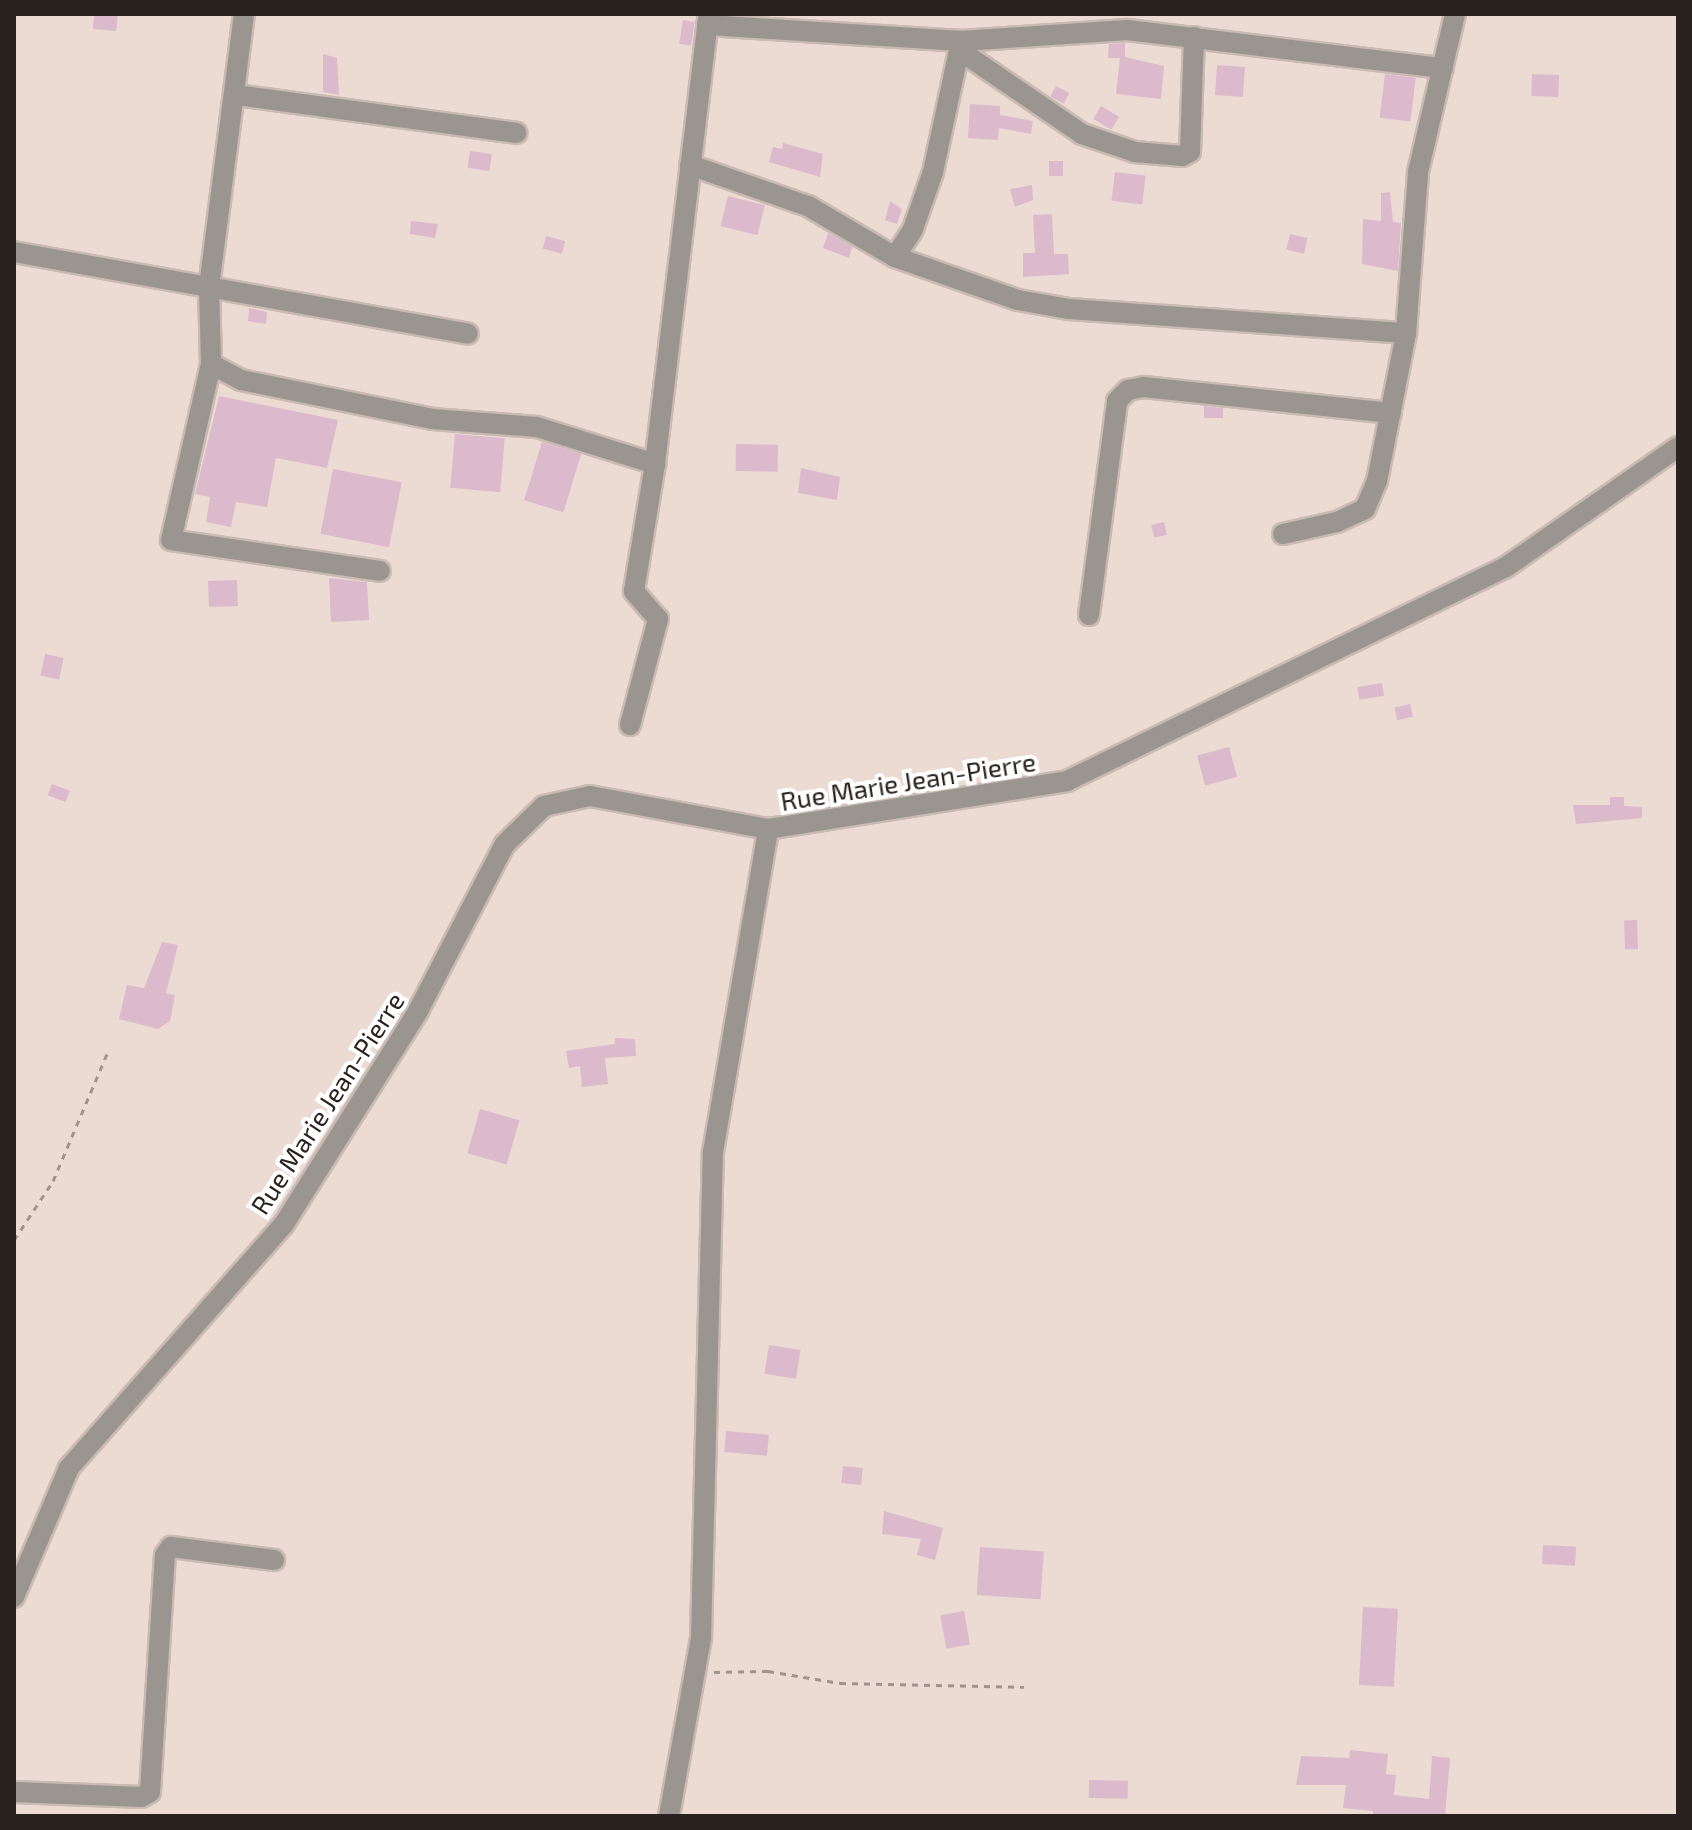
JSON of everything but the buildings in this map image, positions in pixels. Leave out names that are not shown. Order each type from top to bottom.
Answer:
[{"type":"street","points":[[244,14],[209,287],[211,364],[171,540],[380,571]]},
{"type":"street","points":[[1283,534],[1337,522],[1365,509],[1377,481],[1406,333],[1418,172],[1455,14]]},
{"type":"street","points":[[630,725],[658,619],[634,591],[655,464],[708,20],[960,45],[1128,22],[1194,37],[1443,68]]},
{"type":"street","points":[[960,45],[1082,134],[1135,152],[1182,156],[1190,152],[1194,37]]},
{"type":"street","points":[[895,257],[913,229],[933,172],[960,45]]},
{"type":"street","points":[[236,95],[516,133]]},
{"type":"street","points":[[690,165],[808,206],[895,257],[1018,300],[1069,309],[1406,333]]},
{"type":"street","points":[[14,252],[123,276],[209,287],[468,334]]},
{"type":"street","points":[[211,364],[241,380],[432,419],[537,427],[655,464]]},
{"type":"street","points":[[1089,615],[1117,401],[1128,390],[1144,387],[1391,413]]},
{"type":"street","name":"Rue Marie Jean-Pierre","points":[[14,1597],[69,1468],[284,1224],[418,1011],[505,844],[544,806],[590,796],[768,829],[1067,781],[1506,567],[1678,447]]},
{"type":"street","points":[[669,1816],[701,1638],[713,1152],[768,829]]},
{"type":"street","points":[[14,1792],[141,1797],[150,1792],[165,1555],[171,1547],[274,1560]]},
{"type":"path","points":[[14,1240],[53,1181],[107,1054]]},
{"type":"path","points":[[694,1672],[768,1671],[840,1683],[1024,1687]]}]
